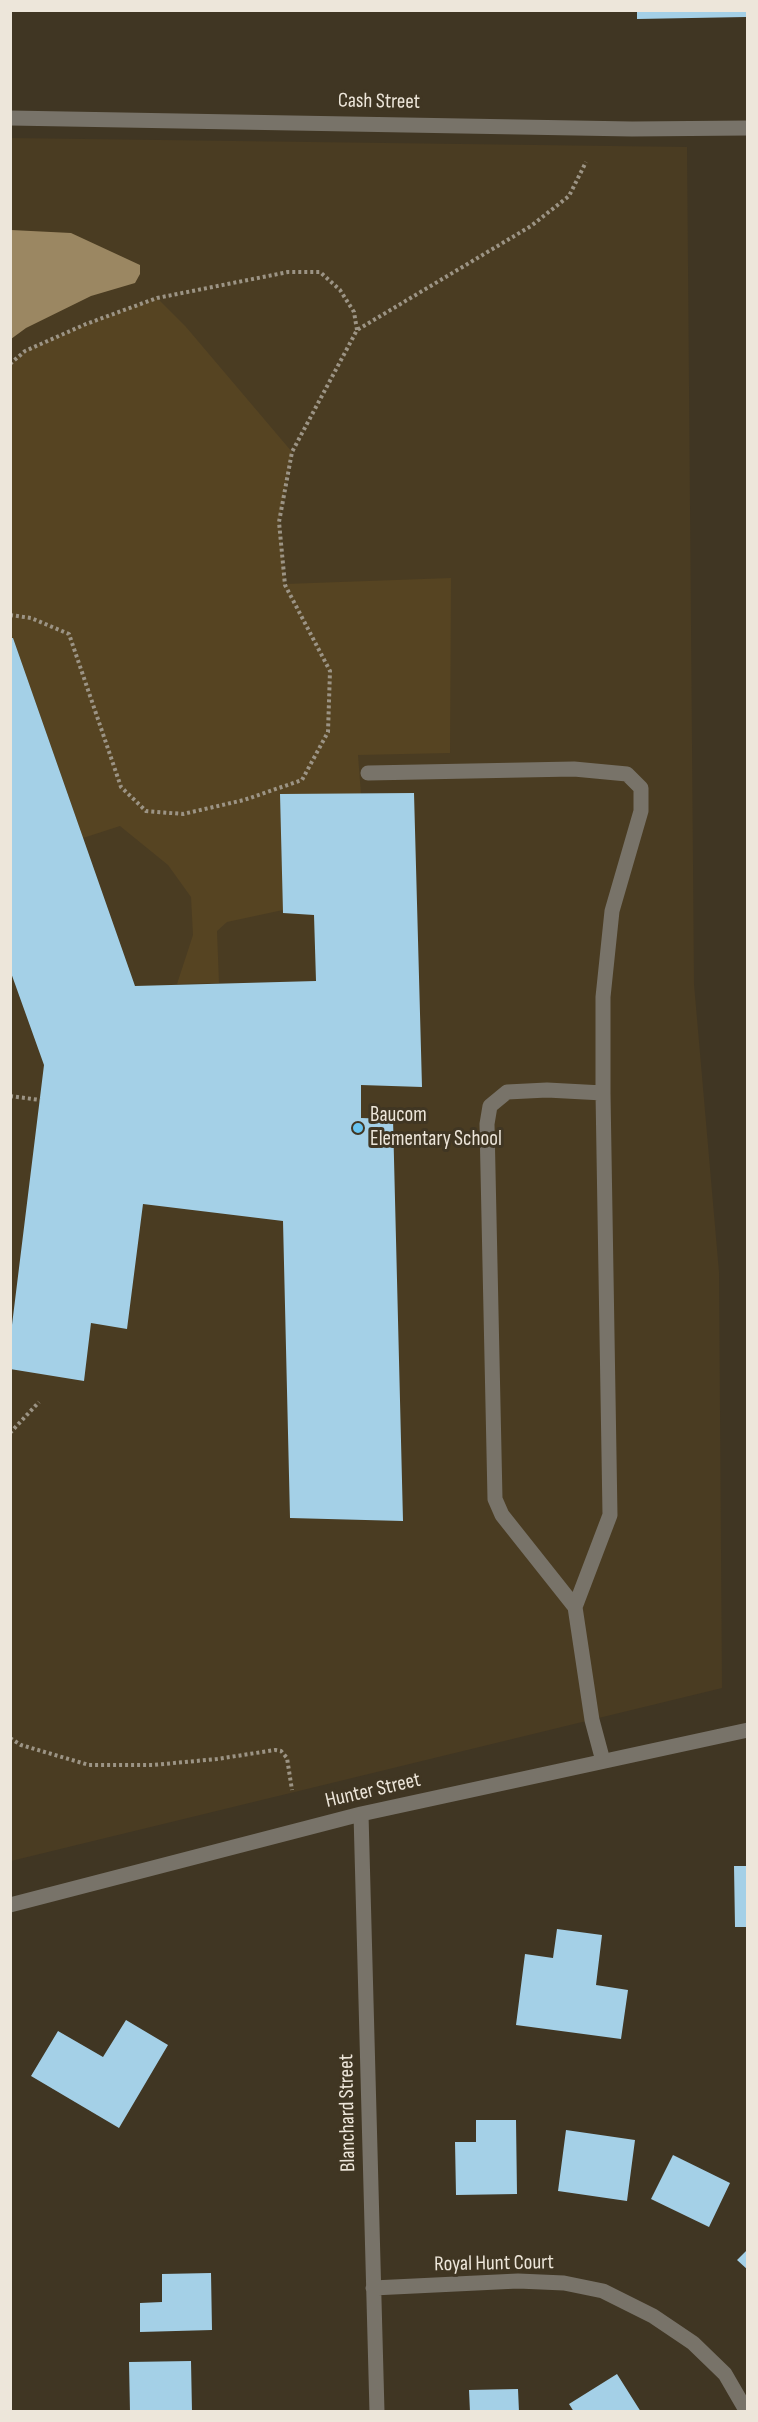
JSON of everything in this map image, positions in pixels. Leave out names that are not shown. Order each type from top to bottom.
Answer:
[{"type":"street","name":"Cash Street","points":[[10,118],[632,129],[747,128]]},
{"type":"street","points":[[368,773],[574,769],[627,774],[641,788],[641,811],[612,911],[603,997],[609,1515],[576,1607],[592,1720],[603,1761]]},
{"type":"street","points":[[576,1607],[502,1515],[495,1499],[487,1124],[490,1106],[507,1092],[547,1090],[603,1093]]},
{"type":"street","name":"Hunter Street","points":[[10,1905],[361,1814],[747,1730]]},
{"type":"street","name":"Blanchard Street","points":[[361,1814],[377,2412]]},
{"type":"street","name":"Royal Hunt Court","points":[[373,2288],[518,2281],[564,2283],[603,2291],[653,2316],[693,2343],[725,2374],[747,2412]]},
{"type":"path","points":[[10,615],[31,618],[69,634],[121,787],[146,811],[183,814],[244,800],[302,780],[328,732],[330,671],[285,585],[279,522],[292,452],[357,330],[531,226],[569,196],[586,162]]},
{"type":"path","points":[[10,364],[26,351],[86,324],[157,298],[288,272],[320,273],[340,290],[354,312],[357,330]]},
{"type":"path","points":[[10,1096],[40,1100]]},
{"type":"path","points":[[10,1433],[39,1402]]},
{"type":"path","points":[[10,1738],[21,1745],[89,1765],[153,1765],[217,1760],[275,1750],[281,1751],[287,1758],[292,1790]]},
{"type":"shaded area","name":"Baucom Elementary School","points":[[10,138],[687,147],[694,984],[719,1272],[722,1688],[11,1861]]},
{"type":"shaded area","points":[[11,230],[71,233],[140,265],[140,274],[135,283],[91,296],[26,328],[11,339]]},
{"type":"shaded area","points":[[157,298],[186,327],[292,452],[279,521],[285,584],[451,578],[450,753],[358,755],[361,794],[280,795],[283,910],[227,922],[217,931],[219,983],[177,984],[193,935],[191,897],[168,865],[120,826],[83,838],[13,638],[11,638],[11,364],[25,351],[86,324]]},
{"type":"building","points":[[637,10],[746,10],[746,17],[637,19]]},
{"type":"building","name":"Baucom Elementary School","points":[[10,638],[13,638],[135,986],[316,981],[314,915],[283,913],[280,794],[414,793],[422,1087],[361,1085],[361,1118],[393,1119],[403,1521],[290,1518],[283,1221],[143,1204],[127,1329],[91,1323],[84,1381],[10,1369],[10,1341],[44,1065],[10,970]]},
{"type":"building","points":[[734,1866],[748,1866],[748,1927],[735,1927]]},
{"type":"building","points":[[557,1929],[602,1935],[596,1985],[628,1990],[621,2039],[516,2025],[525,1954],[553,1958]]},
{"type":"building","points":[[126,2020],[168,2045],[119,2128],[31,2076],[58,2031],[103,2057]]},
{"type":"building","points":[[476,2120],[516,2120],[517,2194],[456,2195],[455,2142],[476,2142]]},
{"type":"building","points":[[566,2130],[635,2140],[627,2201],[558,2191]]},
{"type":"building","points":[[673,2155],[730,2183],[709,2227],[651,2199]]},
{"type":"building","points":[[748,2249],[748,2270],[737,2260]]},
{"type":"building","points":[[211,2273],[212,2330],[140,2332],[140,2303],[162,2302],[162,2274]]},
{"type":"building","points":[[191,2361],[192,2412],[130,2412],[129,2362]]},
{"type":"building","points":[[617,2374],[641,2412],[574,2412],[569,2404]]},
{"type":"building","points":[[518,2389],[519,2412],[470,2412],[469,2390]]},
{"type":"place","name":"Baucom Elementary School","points":[[358,1128]]}]
